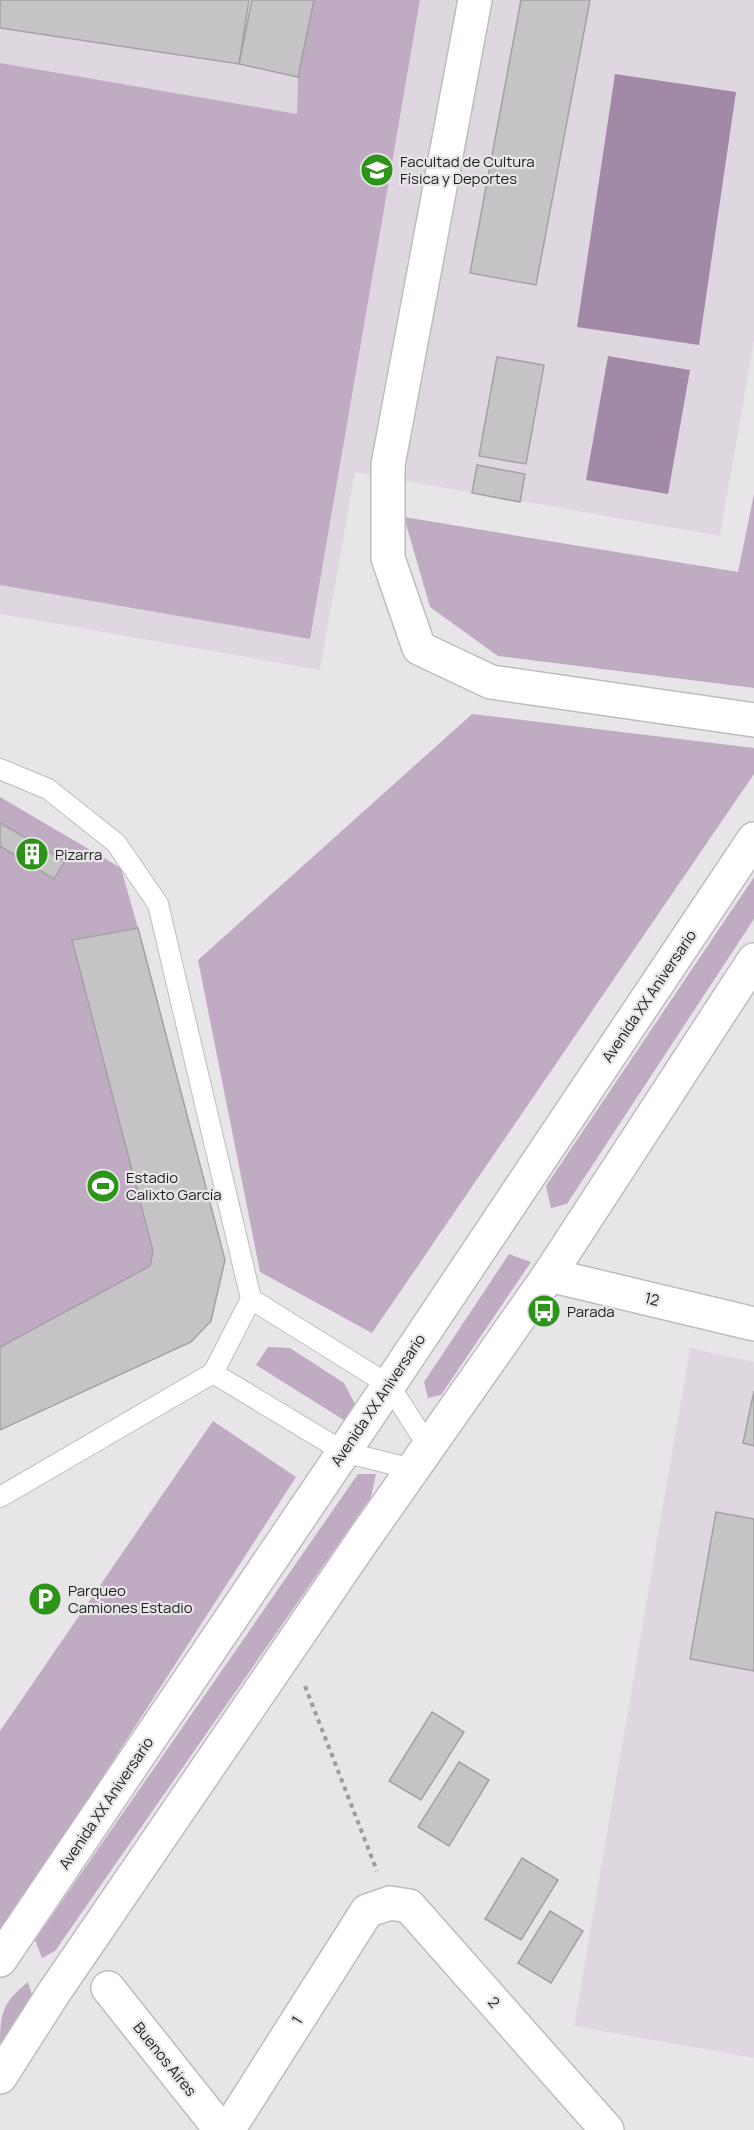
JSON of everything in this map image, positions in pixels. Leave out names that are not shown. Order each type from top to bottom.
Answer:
[{"type":"main road","points":[[475,0],[388,465],[388,558],[419,648],[491,682],[754,720]]},
{"type":"main road","name":"Avenida XX Aniversario","points":[[0,1959],[344,1452],[754,839]]},
{"type":"main road","points":[[0,2078],[53,1994],[420,1458],[549,1275],[754,960]]},
{"type":"main road","name":"12","points":[[549,1275],[754,1324]]},
{"type":"main road","name":"2","points":[[378,1907],[409,1906],[607,2130]]},
{"type":"main road","name":"1","points":[[228,2130],[378,1907]]},
{"type":"main road","name":"Buenos Aires","points":[[108,1988],[221,2130]]},
{"type":"lane","points":[[0,769],[48,789],[116,843],[158,903],[251,1299],[213,1373],[0,1497]]},
{"type":"lane","points":[[213,1373],[344,1452],[420,1458],[389,1385],[251,1299]]},
{"type":"path","points":[[290,1648],[378,1907]]},
{"type":"shaded area","name":"Facultad de Cultura Física y Deportes","points":[[0,0],[754,0],[754,340],[720,536],[355,472],[320,670],[0,614]]},
{"type":"shaded area","points":[[314,0],[420,0],[310,639],[0,585],[0,63],[297,114],[298,77]]},
{"type":"shaded area","points":[[615,74],[736,92],[699,345],[577,327]]},
{"type":"shaded area","points":[[608,356],[690,370],[668,494],[586,480]]},
{"type":"shaded area","points":[[754,494],[754,688],[498,656],[430,607],[404,517],[738,572]]},
{"type":"shaded area","points":[[472,714],[754,748],[754,774],[372,1333],[260,1272],[198,960]]},
{"type":"shaded area","name":"Estadio Calixto García","points":[[0,797],[121,868],[225,1260],[211,1321],[191,1342],[0,1430]]},
{"type":"shaded area","points":[[754,877],[754,919],[567,1204],[551,1208],[546,1186]]},
{"type":"shaded area","points":[[509,1254],[531,1262],[441,1395],[428,1398],[424,1382]]},
{"type":"shaded area","points":[[268,1347],[290,1348],[344,1383],[355,1404],[347,1422],[256,1365]]},
{"type":"shaded area","points":[[690,1348],[754,1362],[754,2058],[574,2026]]},
{"type":"shaded area","points":[[213,1421],[296,1477],[0,1936],[0,1731]]},
{"type":"shaded area","points":[[358,1474],[376,1474],[371,1497],[55,1951],[42,1958],[35,1940]]},
{"type":"shaded area","points":[[28,1982],[34,2001],[0,2052],[1,2020],[7,2004]]},
{"type":"building","points":[[0,0],[249,0],[239,64],[0,28]]},
{"type":"building","points":[[252,0],[314,0],[298,77],[239,64]]},
{"type":"building","points":[[521,0],[590,0],[536,285],[470,273]]},
{"type":"building","points":[[497,357],[544,365],[526,464],[479,456]]},
{"type":"building","points":[[477,465],[525,474],[520,502],[472,493]]},
{"type":"building","name":"Pizarra","points":[[0,823],[65,861],[54,879],[0,846]]},
{"type":"building","points":[[138,928],[225,1260],[211,1321],[191,1342],[0,1430],[0,1347],[150,1266],[153,1251],[72,940]]},
{"type":"building","points":[[754,1391],[754,1446],[743,1443]]},
{"type":"building","points":[[716,1512],[754,1519],[754,1671],[690,1659]]},
{"type":"building","points":[[432,1712],[464,1732],[421,1800],[389,1781]]},
{"type":"building","points":[[459,1762],[489,1780],[449,1846],[418,1827]]},
{"type":"building","points":[[522,1858],[558,1880],[521,1940],[485,1919]]},
{"type":"building","points":[[550,1911],[583,1931],[551,1983],[518,1963]]},
{"type":"place","name":"Facultad de Cultura Física y Deportes","points":[[377,170]]},
{"type":"place","name":"Pizarra","points":[[32,854]]},
{"type":"place","name":"Estadio Calixto García","points":[[103,1186]]},
{"type":"place","name":"Parada","points":[[544,1311]]},
{"type":"place","name":"Parqueo Camiones Estadio","points":[[45,1599]]}]
